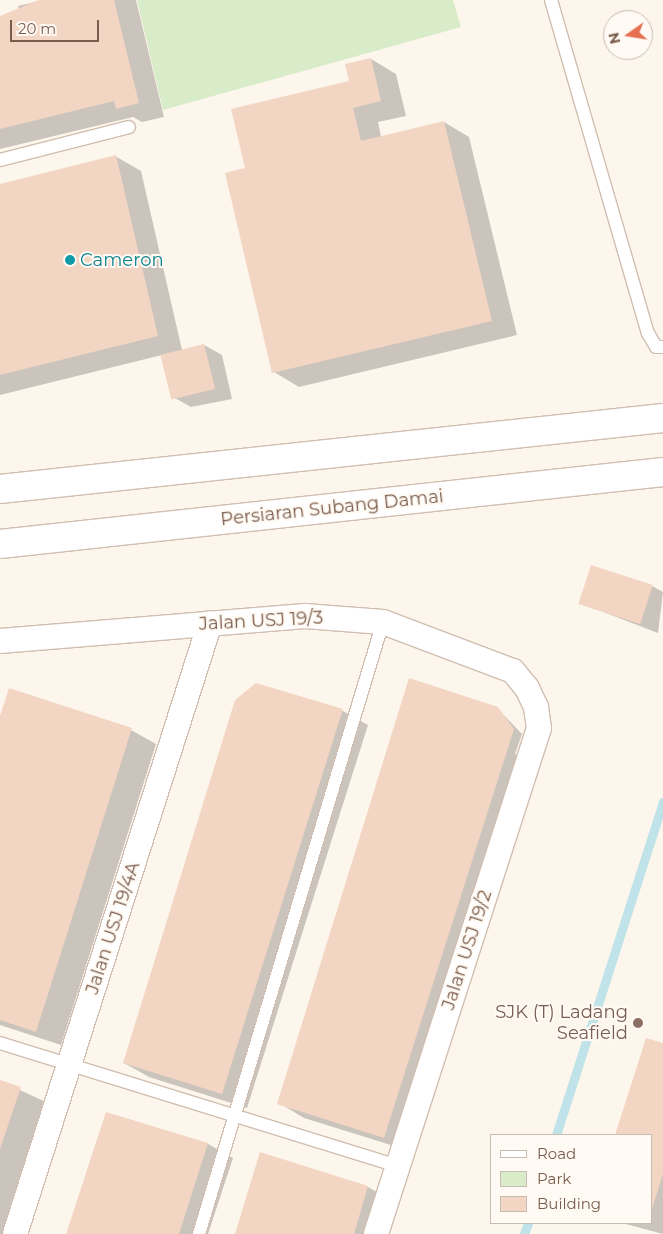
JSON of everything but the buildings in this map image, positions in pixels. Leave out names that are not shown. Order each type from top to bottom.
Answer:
[{"type":"street","points":[[0,489],[663,418]]},
{"type":"street","name":"Persiaran Subang Damai","points":[[0,544],[663,472]]},
{"type":"street","name":"Jalan USJ 19/3","points":[[0,641],[305,616],[383,622],[512,671]]},
{"type":"street","name":"Jalan USJ 19/4A","points":[[15,1234],[210,623]]},
{"type":"street","name":"Jalan USJ 19/2","points":[[376,1234],[539,728],[536,707],[512,671]]},
{"type":"lane","points":[[551,0],[648,333],[656,347],[663,347]]},
{"type":"lane","points":[[0,160],[128,128]]},
{"type":"lane","points":[[199,1234],[383,622]]},
{"type":"lane","points":[[0,1043],[398,1166]]},
{"type":"green space","points":[[137,0],[453,0],[461,27],[163,110]]},
{"type":"waterway","points":[[556,1134],[663,802]]},
{"type":"waterway","points":[[524,1234],[528,1224]]},
{"type":"place","name":"Cameron","points":[[70,260]]},
{"type":"place","name":"SJK (T) Ladang Seafield","points":[[638,1023]]}]
